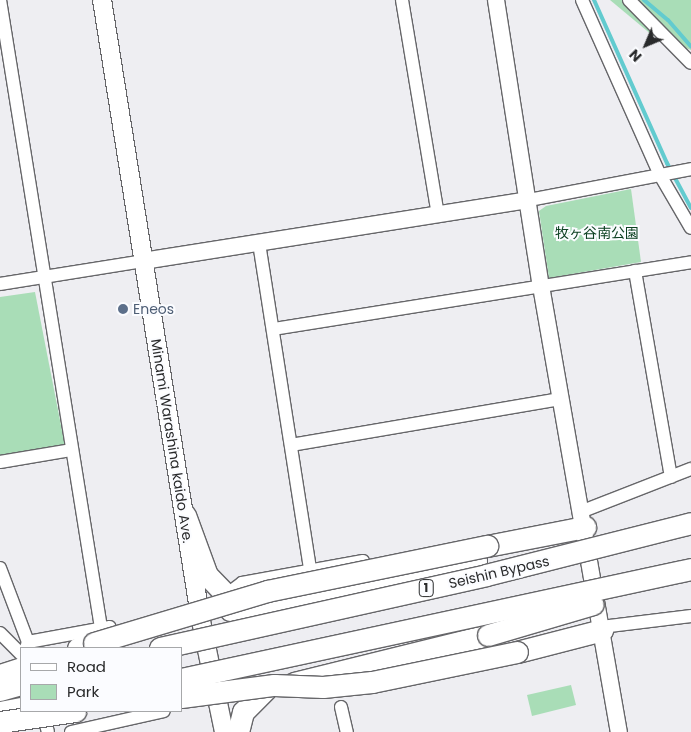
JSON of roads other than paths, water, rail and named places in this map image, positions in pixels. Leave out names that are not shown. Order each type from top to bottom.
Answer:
[{"type":"highway","name":"1","points":[[185,515],[207,575],[226,595],[256,605]]},
{"type":"highway","name":"1","points":[[200,616],[481,554],[523,538],[584,519]]},
{"type":"highway","name":"1","points":[[81,647],[267,591],[481,554],[580,544],[691,522]]},
{"type":"highway","name":"Seishin Bypass","points":[[164,647],[486,575],[691,522]]},
{"type":"highway","points":[[216,700],[488,635],[691,571]]},
{"type":"highway","points":[[182,679],[691,571]]},
{"type":"highway","points":[[182,698],[274,685],[323,687],[372,682],[517,652],[601,629]]},
{"type":"highway","points":[[0,675],[20,668]]},
{"type":"highway","points":[[0,690],[20,684]]},
{"type":"highway","points":[[238,732],[243,712],[266,689]]},
{"type":"highway","points":[[0,712],[20,708]]},
{"type":"highway","points":[[0,722],[68,712]]},
{"type":"main road","name":"Minami Warashina kaido Ave.","points":[[102,0],[200,616],[224,732]]},
{"type":"street","points":[[0,0],[5,63],[44,277],[101,628]]},
{"type":"street","points":[[402,0],[438,215]]},
{"type":"street","points":[[496,0],[529,200],[541,286],[560,399],[584,519],[619,732]]},
{"type":"street","points":[[582,0],[660,175],[691,228]]},
{"type":"street","points":[[629,0],[691,63]]},
{"type":"street","points":[[0,284],[529,200],[691,169]]},
{"type":"street","points":[[259,243],[274,329],[310,570]]},
{"type":"street","points":[[274,329],[691,262]]},
{"type":"street","points":[[636,271],[671,478]]},
{"type":"street","points":[[291,445],[560,399]]},
{"type":"street","points":[[0,462],[72,450]]},
{"type":"street","points":[[584,519],[691,469]]},
{"type":"street","points":[[226,595],[242,583],[501,533],[513,533],[523,538]]},
{"type":"street","points":[[0,568],[27,645],[101,628],[200,616]]},
{"type":"street","points":[[601,629],[691,616]]},
{"type":"street","points":[[0,634],[20,653]]},
{"type":"street","points":[[182,707],[216,700]]},
{"type":"street","points":[[341,707],[347,732]]},
{"type":"street","points":[[71,732],[160,712]]},
{"type":"waterway","points":[[594,0],[667,163],[691,208]]},
{"type":"waterway","points":[[644,0],[668,20],[691,46]]},
{"type":"place","name":"Eneos","points":[[123,309]]},
{"type":"park label","name":"牧ヶ谷南公園","points":[[597,233]]}]
